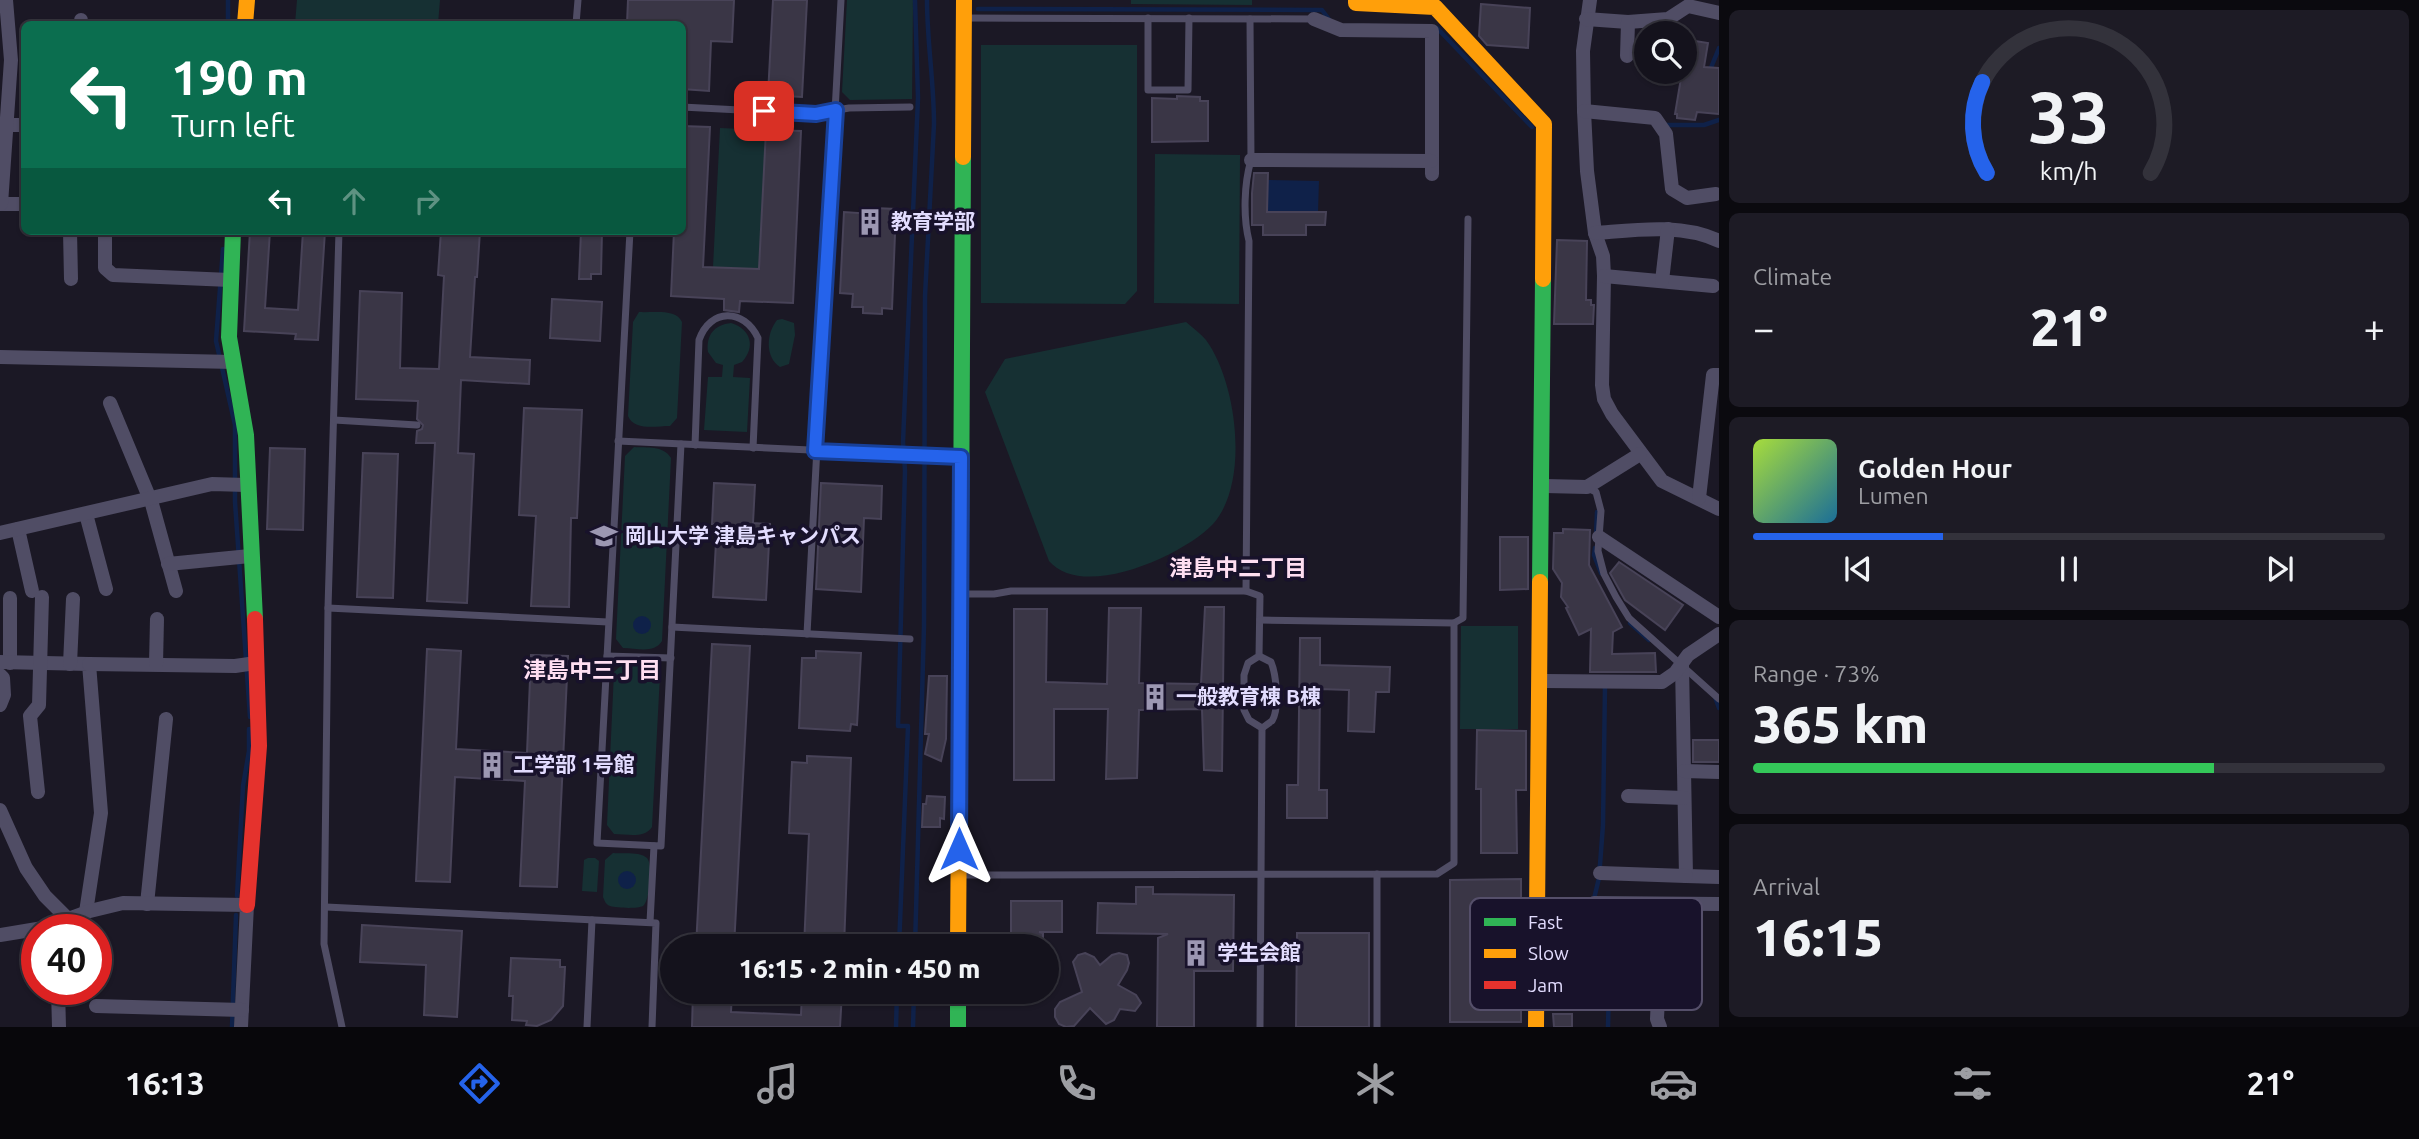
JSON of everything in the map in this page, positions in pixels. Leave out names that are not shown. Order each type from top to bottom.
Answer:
[{"type":"street","points":[[6,0],[11,60],[0,204],[21,204]]},
{"type":"street","points":[[245,21],[247,0]]},
{"type":"street","points":[[958,934],[964,0]]},
{"type":"street","points":[[1356,0],[1356,3],[1435,7],[1544,124],[1544,681],[1539,898]]},
{"type":"street","points":[[1590,0],[1591,19],[1583,51],[1589,112],[1587,171],[1595,233],[1603,256],[1604,399],[1640,454],[1662,481],[1719,509]]},
{"type":"street","points":[[1591,19],[1628,22],[1668,19],[1688,6],[1719,13]]},
{"type":"street","points":[[1251,160],[1431,167],[1432,31],[1341,30],[1314,19]]},
{"type":"street","points":[[1627,55],[1628,22]]},
{"type":"street","points":[[9,50],[21,51]]},
{"type":"street","points":[[1589,112],[1654,118],[1666,134],[1672,189],[1687,198],[1716,194]]},
{"type":"street","points":[[7,124],[21,125]]},
{"type":"street","points":[[1595,233],[1668,229],[1695,233],[1719,241]]},
{"type":"street","points":[[1662,281],[1668,229]]},
{"type":"street","points":[[70,235],[71,279]]},
{"type":"street","points":[[105,235],[105,268],[113,275],[224,279]]},
{"type":"street","points":[[232,235],[224,279],[229,337],[226,362],[246,435],[238,485],[249,664],[259,746],[236,1010],[241,1027]]},
{"type":"street","points":[[1604,276],[1713,286]]},
{"type":"street","points":[[0,357],[226,362]]},
{"type":"street","points":[[1699,498],[1712,443],[1713,375],[1719,375]]},
{"type":"street","points":[[110,402],[150,498],[176,591]]},
{"type":"street","points":[[1545,486],[1587,487],[1640,454]]},
{"type":"street","points":[[0,533],[212,484],[238,485]]},
{"type":"street","points":[[86,514],[106,589]]},
{"type":"street","points":[[18,529],[37,594],[39,705],[30,716],[38,792]]},
{"type":"street","points":[[1599,537],[1719,617]]},
{"type":"street","points":[[168,564],[242,557]]},
{"type":"street","points":[[10,598],[5,662],[249,664]]},
{"type":"street","points":[[70,664],[73,599]]},
{"type":"street","points":[[156,664],[157,619]]},
{"type":"street","points":[[1544,681],[1662,682],[1682,665],[1688,655],[1719,634]]},
{"type":"street","points":[[86,912],[101,813],[89,664]]},
{"type":"street","points":[[1682,665],[1686,876]]},
{"type":"street","points":[[0,675],[4,678],[5,695],[0,705]]},
{"type":"street","points":[[147,904],[166,719]]},
{"type":"street","points":[[1684,771],[1719,772]]},
{"type":"street","points":[[1629,796],[1684,798]]},
{"type":"street","points":[[0,810],[26,868],[45,896],[63,914]]},
{"type":"street","points":[[1600,873],[1719,877]]},
{"type":"street","points":[[82,914],[122,903],[247,905]]},
{"type":"street","points":[[0,935],[21,932]]},
{"type":"street","points":[[958,1004],[958,1027]]},
{"type":"street","points":[[58,1005],[59,1027]]},
{"type":"street","points":[[96,1006],[236,1010]]},
{"type":"street","points":[[1658,1010],[1660,1027]]},
{"type":"lane","points":[[576,21],[578,0]]},
{"type":"lane","points":[[807,634],[841,0]]},
{"type":"lane","points":[[964,18],[1314,19]]},
{"type":"lane","points":[[1149,18],[1148,90],[1188,90],[1189,18]]},
{"type":"lane","points":[[1246,591],[1249,241],[1246,230],[1248,170],[1251,160],[1250,19]]},
{"type":"lane","points":[[686,107],[816,114],[849,108],[910,107]]},
{"type":"lane","points":[[1260,620],[1454,623],[1463,618],[1468,219]]},
{"type":"lane","points":[[339,235],[328,608],[324,944],[342,1027]]},
{"type":"lane","points":[[629,235],[597,843],[661,846],[681,444]]},
{"type":"lane","points":[[695,445],[699,340],[712,321],[731,316],[746,321],[758,338],[753,448]]},
{"type":"lane","points":[[334,420],[417,425]]},
{"type":"lane","points":[[618,441],[961,457]]},
{"type":"lane","points":[[1587,487],[1596,492],[1601,503],[1598,551],[1604,574],[1629,618],[1719,699]]},
{"type":"lane","points":[[960,594],[1011,591],[1246,591],[1260,596],[1259,656]]},
{"type":"lane","points":[[328,608],[608,622]]},
{"type":"lane","points":[[959,875],[1437,874],[1454,863],[1454,623]]},
{"type":"lane","points":[[672,627],[904,639]]},
{"type":"lane","points":[[607,656],[671,658]]},
{"type":"lane","points":[[1259,656],[1248,663],[1244,675],[1244,710],[1249,720],[1262,729]]},
{"type":"lane","points":[[1259,656],[1271,662],[1275,673],[1275,709],[1271,721],[1262,729],[1259,1027]]},
{"type":"lane","points":[[650,922],[654,846]]},
{"type":"lane","points":[[1377,874],[1377,1027]]},
{"type":"lane","points":[[326,907],[656,923],[652,1027]]},
{"type":"lane","points":[[587,1027],[592,920]]},
{"type":"green space","points":[[297,0],[440,0],[438,21],[295,21]]},
{"type":"green space","points":[[847,0],[913,0],[912,99],[850,100],[842,92]]},
{"type":"green space","points":[[1131,0],[1252,0],[1252,5],[1131,4]]},
{"type":"green space","points":[[981,45],[1137,45],[1137,291],[1125,304],[981,303]]},
{"type":"green space","points":[[720,128],[766,130],[759,269],[713,267]]},
{"type":"green space","points":[[1155,154],[1240,155],[1239,304],[1154,303]]},
{"type":"green space","points":[[639,312],[669,313],[682,322],[677,418],[670,426],[640,426],[628,416],[633,322]]},
{"type":"green space","points":[[777,320],[794,323],[795,335],[789,364],[780,367],[772,357],[769,338]]},
{"type":"green space","points":[[1186,322],[1206,340],[1217,358],[1232,406],[1235,459],[1232,484],[1225,506],[1213,524],[1199,536],[1157,560],[1108,575],[1085,576],[1065,572],[1049,561],[985,392],[1005,359]]},
{"type":"green space","points":[[731,323],[747,334],[750,345],[742,362],[734,365],[733,377],[750,378],[747,432],[704,430],[708,377],[722,377],[723,365],[716,363],[708,352],[708,341],[712,332]]},
{"type":"green space","points":[[634,447],[659,449],[671,458],[662,641],[654,648],[645,649],[623,648],[616,639],[625,456]]},
{"type":"green space","points":[[1461,626],[1518,626],[1518,729],[1460,729]]},
{"type":"green space","points":[[623,664],[649,666],[660,675],[652,827],[645,833],[635,835],[614,834],[607,825],[614,672]]},
{"type":"green space","points":[[613,853],[636,854],[647,858],[650,882],[643,906],[617,907],[605,902],[605,860]]},
{"type":"green space","points":[[588,858],[599,861],[597,892],[582,891],[584,860]]},
{"type":"water","points":[[1268,180],[1319,181],[1318,212],[1267,212]]},
{"type":"water","points":[[642,616],[648,619],[651,625],[648,631],[642,634],[636,631],[633,625],[636,619]]},
{"type":"water","points":[[627,871],[633,874],[636,880],[633,886],[627,889],[621,886],[618,880],[621,874]]},
{"type":"building","points":[[628,0],[734,0],[732,42],[711,41],[709,91],[686,89],[686,21],[627,21]]},
{"type":"building","points":[[773,0],[807,0],[802,97],[768,95]]},
{"type":"building","points":[[1481,4],[1530,8],[1528,48],[1487,45],[1479,36]]},
{"type":"building","points":[[1697,41],[1708,43],[1704,67],[1719,68],[1719,114],[1697,112],[1695,120],[1677,118],[1675,114],[1680,84],[1697,84]]},
{"type":"building","points":[[1177,96],[1200,97],[1200,101],[1208,101],[1208,141],[1152,142],[1152,98],[1177,99]]},
{"type":"building","name":"教育学部","points":[[686,126],[710,127],[703,267],[759,269],[766,130],[801,131],[793,303],[740,301],[739,312],[724,310],[724,299],[671,296],[674,235],[686,235]]},
{"type":"building","points":[[1254,173],[1268,173],[1267,212],[1326,212],[1325,225],[1306,225],[1306,235],[1263,235],[1263,225],[1252,225]]},
{"type":"building","points":[[874,208],[896,209],[892,309],[882,308],[882,314],[863,313],[863,307],[852,307],[853,294],[840,293],[844,212],[873,214]]},
{"type":"building","points":[[250,235],[270,235],[265,308],[298,310],[303,235],[325,235],[318,340],[295,339],[296,334],[244,331]]},
{"type":"building","points":[[441,235],[480,235],[470,357],[530,360],[529,384],[461,380],[458,453],[474,454],[467,603],[427,601],[435,443],[416,443],[417,431],[422,429],[423,425],[417,419],[418,401],[356,399],[360,291],[402,293],[400,368],[439,369],[444,276],[438,275]]},
{"type":"building","points":[[581,235],[602,235],[601,274],[591,274],[591,279],[579,279]]},
{"type":"building","points":[[1557,240],[1587,241],[1586,300],[1591,300],[1591,305],[1594,305],[1593,324],[1554,324]]},
{"type":"building","points":[[552,299],[602,302],[600,341],[550,338]]},
{"type":"building","points":[[524,408],[582,410],[577,518],[571,518],[569,607],[531,606],[536,516],[519,515]]},
{"type":"building","points":[[270,448],[305,449],[303,530],[267,529]]},
{"type":"building","points":[[363,453],[398,454],[393,598],[357,597]]},
{"type":"building","points":[[714,483],[755,485],[753,523],[770,524],[766,600],[713,597],[717,524],[712,524]]},
{"type":"building","points":[[821,483],[882,486],[881,519],[864,518],[861,592],[816,589]]},
{"type":"building","points":[[1563,529],[1590,530],[1589,565],[1622,627],[1613,632],[1612,654],[1655,653],[1656,672],[1590,672],[1591,629],[1579,635],[1561,597],[1562,583],[1553,569],[1554,533],[1563,533]]},
{"type":"building","points":[[1500,537],[1528,537],[1528,589],[1500,590]]},
{"type":"building","points":[[1619,562],[1683,605],[1665,630],[1625,600],[1610,573]]},
{"type":"building","points":[[1205,607],[1224,607],[1222,771],[1204,770],[1202,709],[1139,710],[1137,778],[1106,779],[1108,709],[1054,709],[1054,780],[1014,780],[1014,609],[1047,609],[1046,682],[1107,684],[1109,608],[1141,608],[1139,683],[1201,684]]},
{"type":"building","points":[[1300,638],[1320,638],[1320,665],[1390,667],[1389,692],[1376,692],[1374,732],[1348,731],[1349,690],[1320,689],[1319,790],[1327,790],[1327,818],[1287,818],[1287,785],[1298,785]]},
{"type":"building","points":[[712,644],[750,646],[735,934],[697,934]]},
{"type":"building","name":"工学部 1号館","points":[[427,649],[461,651],[456,749],[527,753],[531,655],[568,656],[557,887],[520,886],[525,781],[455,777],[450,882],[416,881]]},
{"type":"building","points":[[816,651],[861,653],[857,725],[851,724],[850,731],[799,728],[802,658],[816,658]]},
{"type":"building","points":[[929,676],[947,676],[946,739],[941,761],[925,754],[929,734],[925,734]]},
{"type":"building","points":[[1477,730],[1526,731],[1526,790],[1516,790],[1517,853],[1481,853],[1481,789],[1476,789]]},
{"type":"building","points":[[1693,740],[1719,740],[1719,762],[1693,762]]},
{"type":"building","points":[[807,756],[851,758],[844,934],[805,934],[809,834],[789,833],[792,762],[807,763]]},
{"type":"building","points":[[927,796],[945,797],[944,819],[940,818],[940,827],[922,827],[923,804],[926,804]]},
{"type":"building","points":[[1521,879],[1521,898],[1470,898],[1470,1010],[1521,1010],[1521,1022],[1450,1022],[1450,880]]},
{"type":"building","name":"学生会館","points":[[1136,887],[1153,887],[1153,894],[1234,895],[1233,971],[1194,971],[1194,1027],[1157,1027],[1158,938],[1168,934],[1097,933],[1098,903],[1136,904]]},
{"type":"building","points":[[1011,901],[1062,901],[1062,932],[1011,934]]},
{"type":"building","points":[[362,925],[462,931],[457,1017],[424,1015],[426,965],[360,962]]},
{"type":"building","points":[[1297,933],[1369,933],[1369,1027],[1296,1027]]},
{"type":"building","points":[[1085,953],[1094,957],[1100,965],[1112,955],[1127,955],[1127,970],[1118,985],[1136,995],[1141,1003],[1135,1011],[1120,1009],[1114,1020],[1106,1024],[1090,1008],[1074,1026],[1059,1024],[1055,1009],[1060,1002],[1082,992],[1073,962],[1078,955]]},
{"type":"building","points":[[511,958],[560,960],[560,967],[565,967],[563,1006],[551,1020],[537,1026],[526,1025],[527,1021],[512,1020],[513,996],[509,996]]},
{"type":"building","points":[[693,1004],[731,1004],[731,1012],[801,1015],[801,1004],[841,1004],[840,1027],[692,1027]]},
{"type":"building","points":[[1553,1014],[1572,1014],[1572,1027],[1554,1027]]},
{"type":"waterway","points":[[228,0],[228,21]]},
{"type":"waterway","points":[[900,934],[908,726],[898,726],[905,471],[903,442],[918,98],[915,0]]},
{"type":"waterway","points":[[915,934],[924,626],[925,296],[934,124],[927,0]]},
{"type":"waterway","points":[[978,9],[1322,10],[1331,22]]},
{"type":"waterway","points":[[1433,28],[1437,28],[1532,127]]},
{"type":"waterway","points":[[1710,70],[1719,48]]},
{"type":"waterway","points":[[1664,125],[1704,125],[1719,120]]},
{"type":"waterway","points":[[223,249],[216,341],[235,425],[235,502],[250,717]]},
{"type":"waterway","points":[[1596,536],[1597,512]]},
{"type":"waterway","points":[[1595,548],[1594,555],[1601,573]]},
{"type":"waterway","points":[[1630,623],[1649,640]]},
{"type":"waterway","points":[[1594,898],[1599,878],[1603,825],[1605,686],[1602,686]]},
{"type":"waterway","points":[[1715,697],[1719,708]]},
{"type":"waterway","points":[[237,896],[249,729]]},
{"type":"waterway","points":[[232,1027],[236,915]]},
{"type":"waterway","points":[[896,1027],[897,1004]]},
{"type":"waterway","points":[[913,1027],[914,1004]]},
{"type":"waterway","points":[[1608,1010],[1608,1027]]},
{"type":"traffic: fast","points":[[961,537],[963,157]]},
{"type":"traffic: fast","points":[[233,235],[229,337],[246,435],[255,619]]},
{"type":"traffic: fast","points":[[1540,582],[1543,279]]},
{"type":"traffic: fast","points":[[958,1004],[958,1027]]},
{"type":"traffic: slow","points":[[245,21],[247,0]]},
{"type":"traffic: slow","points":[[963,157],[964,0]]},
{"type":"traffic: slow","points":[[1356,0],[1356,3],[1435,7],[1544,124],[1543,279]]},
{"type":"traffic: slow","points":[[958,934],[961,537]]},
{"type":"traffic: slow","points":[[1537,898],[1540,582]]},
{"type":"traffic: slow","points":[[1536,1010],[1536,1027]]},
{"type":"traffic: jam","points":[[247,905],[259,746],[255,619]]},
{"type":"place","name":"教育学部","points":[[870,222]]},
{"type":"place","name":"岡山大学 津島キャンパス","points":[[604,536]]},
{"type":"place","name":"一般教育棟 B棟","points":[[1155,697]]},
{"type":"place","name":"工学部 1号館","points":[[492,765]]},
{"type":"place","name":"学生会館","points":[[1196,953]]},
{"type":"district","name":"津島中二丁目","points":[[1238,568]]},
{"type":"district","name":"津島中三丁目","points":[[592,670]]},
{"type":"route","points":[[764,111],[816,114],[836,110],[815,451],[961,457],[959,849]]}]
